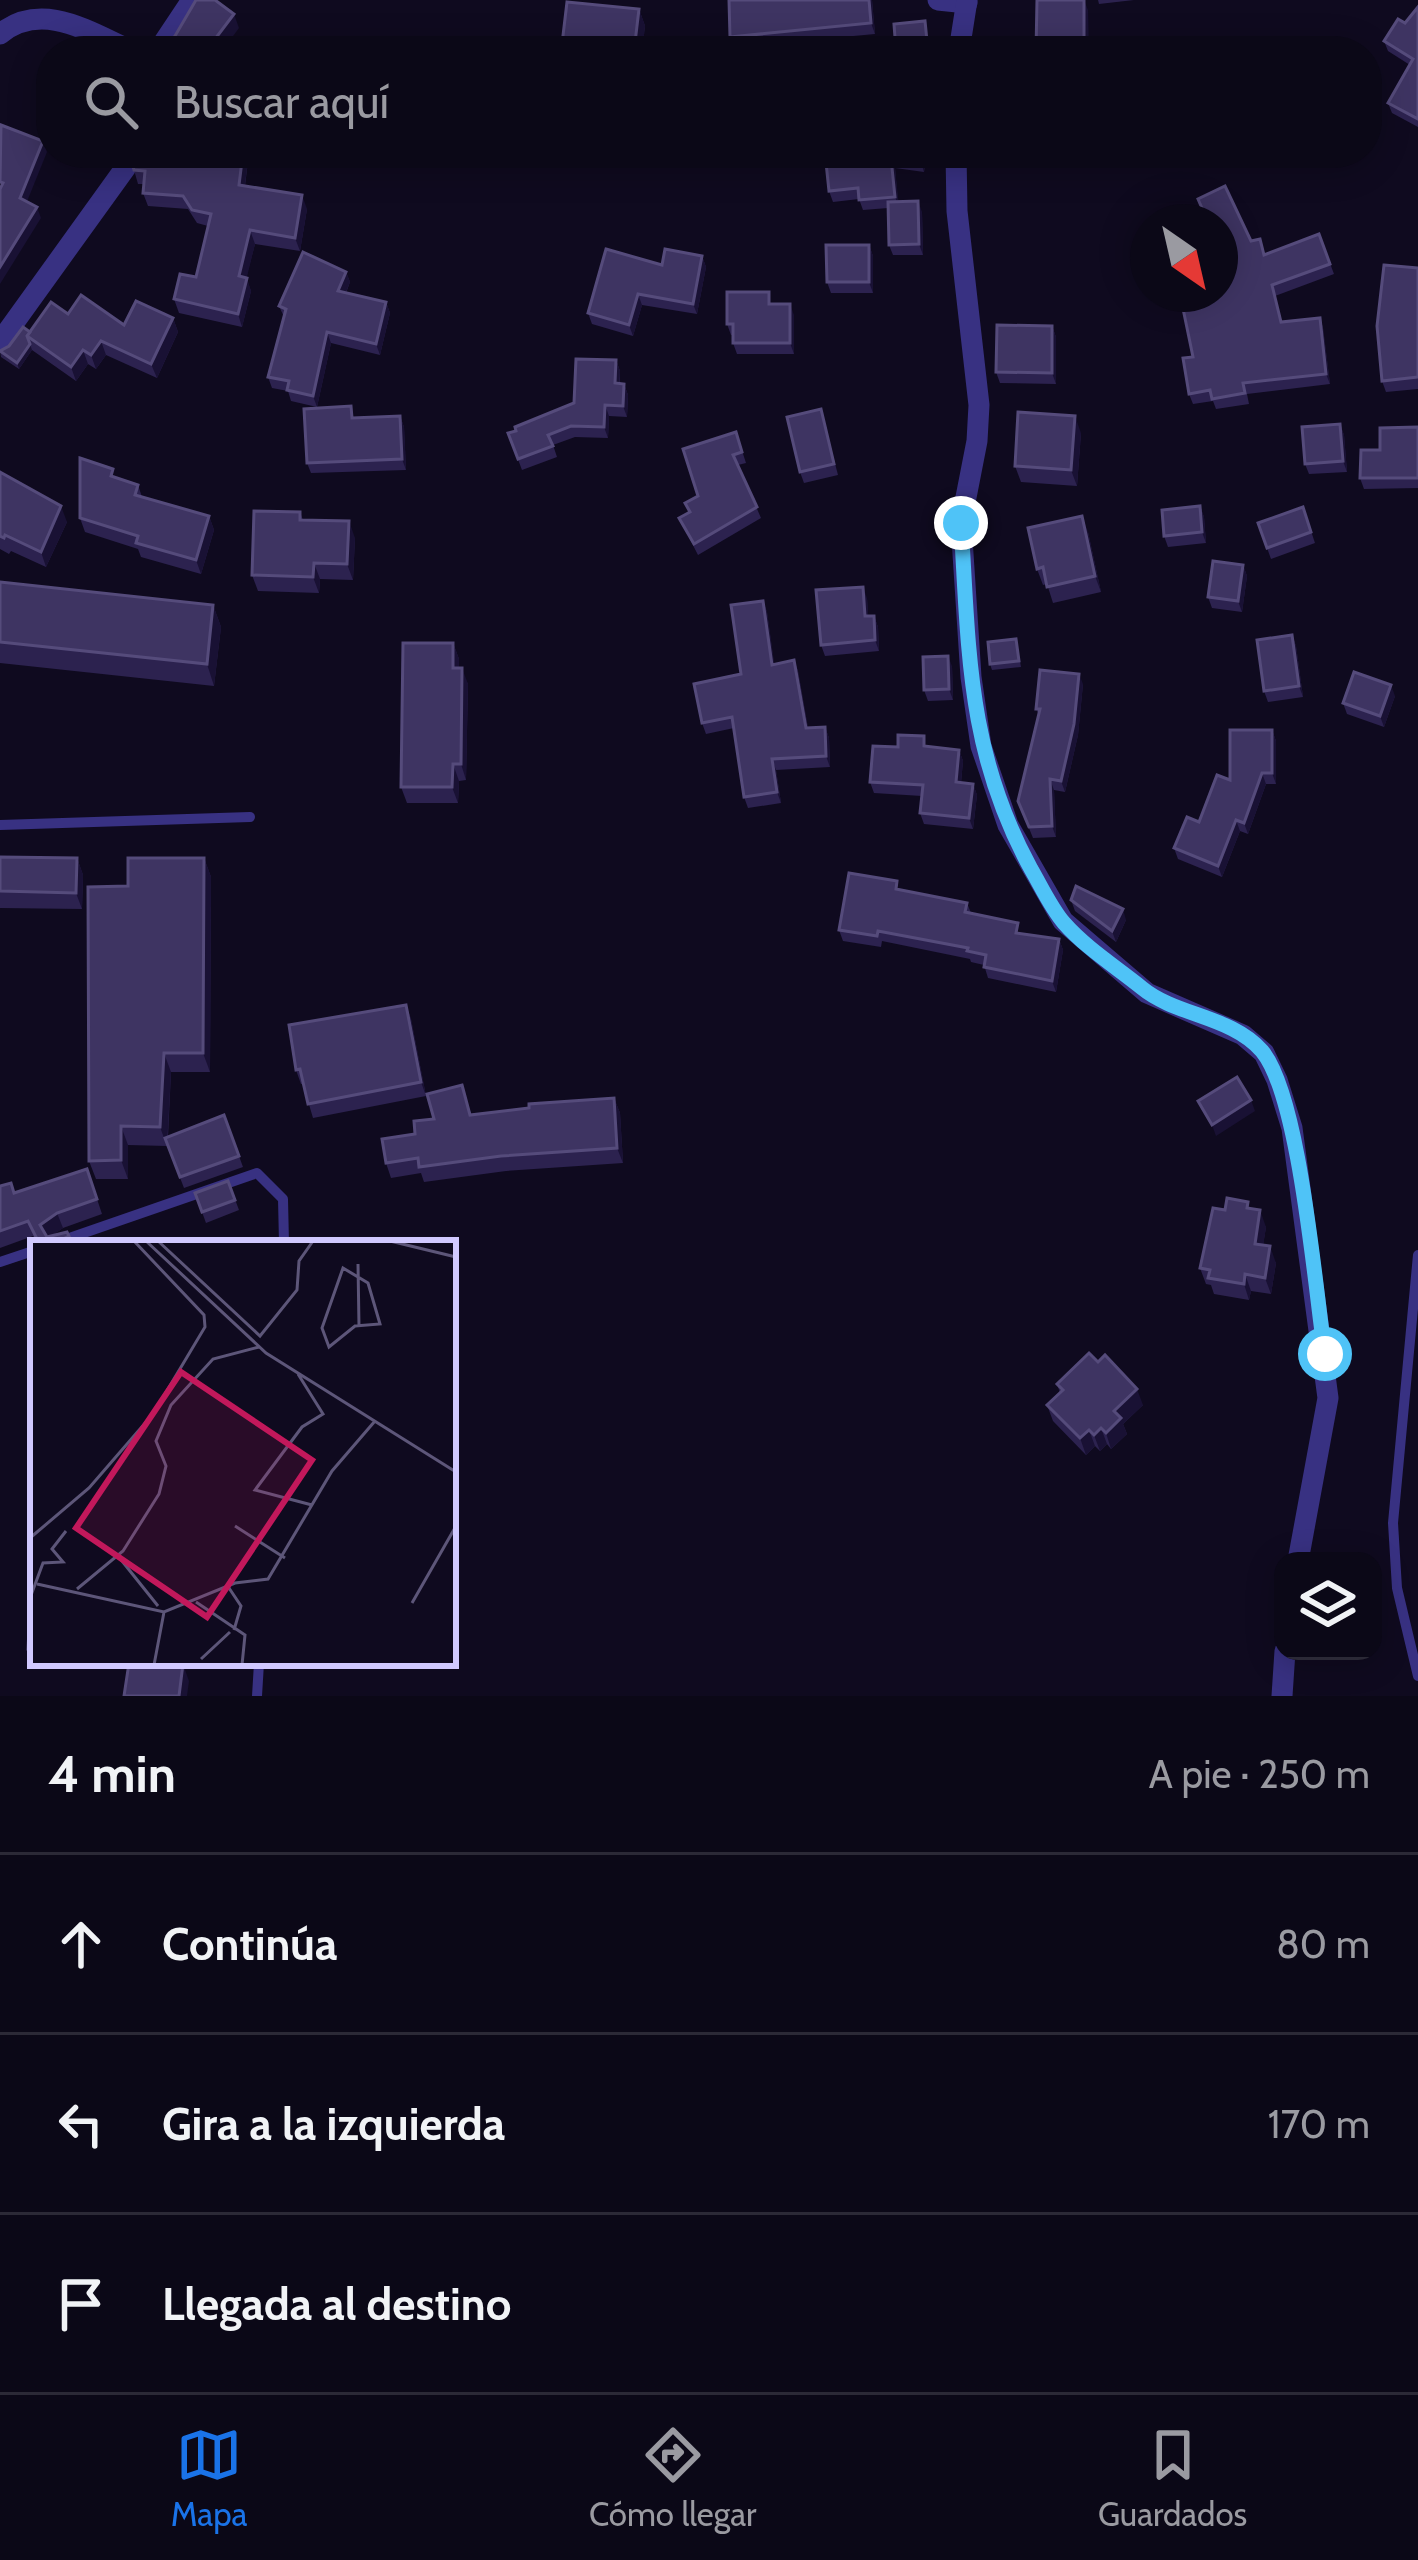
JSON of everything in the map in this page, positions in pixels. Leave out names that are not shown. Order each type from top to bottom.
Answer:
[{"type":"street","points":[[168,36],[192,0]]},
{"type":"street","points":[[938,0],[967,2],[961,36]]},
{"type":"street","points":[[0,34],[35,16],[63,21],[98,36]]},
{"type":"street","points":[[1,339],[125,168]]},
{"type":"street","points":[[956,168],[956,211],[980,405],[961,523],[971,677],[981,746],[1007,825],[1063,922],[1147,992],[1244,1035],[1264,1053],[1277,1080],[1292,1128],[1328,1398],[1300,1552]]},
{"type":"street","points":[[1282,1696],[1284,1660]]},
{"type":"lane","points":[[0,825],[250,817]]},
{"type":"lane","points":[[64,1240],[257,1173],[283,1199],[284,1240]]},
{"type":"lane","points":[[0,1262],[30,1252]]},
{"type":"lane","points":[[1418,1255],[1393,1522],[1397,1588],[1418,1676]]},
{"type":"lane","points":[[257,1696],[259,1666]]},
{"type":"building","points":[[196,0],[215,0],[234,14],[217,36],[175,36]]},
{"type":"building","points":[[729,0],[869,0],[871,23],[730,36]]},
{"type":"building","points":[[1037,0],[1084,0],[1084,36],[1036,36]]},
{"type":"building","points":[[567,2],[639,9],[636,36],[563,36]]},
{"type":"building","points":[[1418,7],[1418,119],[1388,103],[1413,59],[1384,41],[1398,19],[1405,23]]},
{"type":"building","points":[[925,21],[926,36],[895,36],[894,24]]},
{"type":"building","points":[[1,125],[36,138],[36,158],[20,198],[37,207],[0,267],[3,183]]},
{"type":"building","points":[[241,168],[239,185],[302,195],[295,238],[250,230],[239,276],[247,278],[238,314],[174,299],[180,274],[196,277],[211,214],[192,210],[183,196],[143,193],[145,171],[134,170]]},
{"type":"building","points":[[827,168],[892,168],[895,197],[859,200],[858,188],[829,191]]},
{"type":"building","points":[[1225,186],[1234,204],[1200,204],[1198,199]]},
{"type":"building","points":[[918,201],[919,244],[889,245],[888,202]]},
{"type":"building","points":[[1238,214],[1251,241],[1260,239],[1264,255],[1319,234],[1330,264],[1272,285],[1281,322],[1320,318],[1326,374],[1243,383],[1245,393],[1212,399],[1210,390],[1189,394],[1183,358],[1193,357],[1184,312],[1238,312]]},
{"type":"building","points":[[826,245],[869,245],[869,282],[827,282]]},
{"type":"building","points":[[606,249],[662,265],[665,249],[702,256],[693,304],[638,294],[629,325],[588,313]]},
{"type":"building","points":[[303,252],[346,272],[338,291],[386,302],[376,344],[327,332],[313,396],[287,390],[289,381],[268,377],[286,309],[279,306]]},
{"type":"building","points":[[1384,265],[1418,268],[1418,377],[1382,381],[1377,326]]},
{"type":"building","points":[[727,292],[769,292],[769,304],[790,304],[790,343],[733,343],[733,324],[727,324]]},
{"type":"building","points":[[81,295],[124,325],[136,301],[173,318],[151,364],[101,341],[91,355],[83,350],[71,367],[27,336],[51,302],[68,314]]},
{"type":"building","points":[[997,325],[1052,326],[1052,373],[996,372]]},
{"type":"building","points":[[23,327],[30,332],[30,344],[17,363],[0,351]]},
{"type":"building","points":[[576,359],[616,360],[615,383],[624,384],[623,406],[605,405],[604,427],[571,426],[548,435],[553,446],[518,459],[508,433],[574,403]]},
{"type":"building","points":[[351,406],[352,418],[400,416],[402,459],[307,463],[304,409]]},
{"type":"building","points":[[821,409],[834,464],[800,472],[787,417]]},
{"type":"building","points":[[1018,412],[1075,416],[1071,470],[1015,466]]},
{"type":"building","points":[[1340,424],[1343,461],[1305,464],[1302,427]]},
{"type":"building","points":[[1418,427],[1418,478],[1360,478],[1361,450],[1380,450],[1380,428]]},
{"type":"building","points":[[736,432],[742,452],[733,455],[757,507],[694,544],[679,518],[690,512],[685,503],[698,496],[683,449]]},
{"type":"building","points":[[80,458],[113,469],[111,476],[138,485],[135,495],[209,516],[196,560],[136,543],[138,536],[80,518]]},
{"type":"building","points":[[0,472],[61,506],[41,552],[0,536]]},
{"type":"building","points":[[1200,506],[1202,532],[1164,536],[1162,510]]},
{"type":"building","points":[[1303,507],[1311,532],[1267,548],[1258,523]]},
{"type":"building","points":[[254,511],[300,512],[300,520],[349,521],[347,564],[314,563],[313,577],[252,575]]},
{"type":"building","points":[[1082,516],[1095,576],[1047,587],[1043,567],[1037,569],[1028,528]]},
{"type":"building","points":[[1213,561],[1243,565],[1238,601],[1208,597]]},
{"type":"building","points":[[0,582],[213,605],[207,664],[0,642]]},
{"type":"building","points":[[863,587],[865,616],[874,616],[875,640],[821,645],[816,590]]},
{"type":"building","points":[[763,601],[772,665],[794,660],[806,728],[825,727],[826,756],[772,759],[777,792],[744,797],[732,717],[702,723],[694,684],[741,674],[731,605]]},
{"type":"building","points":[[1292,635],[1299,686],[1264,691],[1257,640]]},
{"type":"building","points":[[1016,639],[1019,661],[990,664],[988,642]]},
{"type":"building","points":[[403,643],[453,643],[453,668],[462,668],[461,764],[453,764],[452,787],[401,787]]},
{"type":"building","points":[[948,656],[949,689],[924,690],[923,657]]},
{"type":"building","points":[[1040,670],[1079,674],[1061,781],[1050,779],[1052,826],[1029,827],[1018,801],[1040,709],[1036,709]]},
{"type":"building","points":[[1354,672],[1391,685],[1380,716],[1343,703]]},
{"type":"building","points":[[1230,730],[1272,730],[1272,773],[1262,773],[1244,823],[1236,820],[1218,866],[1174,848],[1187,817],[1199,822],[1217,775],[1230,780]]},
{"type":"building","points":[[898,735],[924,736],[924,746],[959,750],[956,782],[973,784],[969,818],[920,813],[923,785],[870,782],[873,746],[898,747]]},
{"type":"building","points":[[0,857],[77,858],[76,893],[0,891]]},
{"type":"building","points":[[128,858],[204,858],[203,1053],[164,1053],[160,1127],[121,1126],[121,1160],[89,1161],[88,887],[128,886]]},
{"type":"building","points":[[849,873],[897,881],[896,889],[967,903],[965,912],[1018,923],[1016,933],[1059,939],[1052,981],[984,967],[986,955],[968,948],[878,931],[877,936],[839,930]]},
{"type":"building","points":[[1076,886],[1123,909],[1112,931],[1071,900]]},
{"type":"building","points":[[406,1005],[421,1082],[308,1104],[300,1069],[296,1070],[289,1025]]},
{"type":"building","points":[[1237,1077],[1251,1100],[1212,1125],[1198,1101]]},
{"type":"building","points":[[462,1085],[470,1115],[529,1108],[529,1104],[614,1098],[617,1148],[419,1167],[418,1158],[386,1163],[382,1139],[415,1134],[414,1121],[434,1119],[427,1094]]},
{"type":"building","points":[[224,1115],[239,1156],[180,1177],[165,1138]]},
{"type":"building","points":[[87,1169],[97,1199],[57,1213],[40,1225],[47,1237],[67,1232],[69,1236],[38,1240],[28,1221],[0,1231],[0,1186],[11,1183],[14,1193]]},
{"type":"building","points":[[228,1181],[235,1200],[202,1212],[195,1193]]},
{"type":"building","points":[[1227,1198],[1260,1210],[1255,1244],[1270,1246],[1265,1278],[1245,1274],[1244,1284],[1208,1278],[1210,1270],[1200,1268],[1213,1208],[1225,1210]]},
{"type":"building","points":[[1089,1353],[1098,1362],[1105,1355],[1137,1389],[1114,1411],[1121,1418],[1106,1433],[1101,1428],[1094,1435],[1089,1430],[1080,1438],[1047,1405],[1063,1390],[1057,1384]]},
{"type":"building","points":[[129,1666],[183,1666],[179,1696],[124,1696]]},
{"type":"route","points":[[961,523],[971,677],[981,746],[1007,825],[1063,922],[1088,945],[1147,992],[1244,1035],[1264,1053],[1292,1128],[1325,1354]]}]
